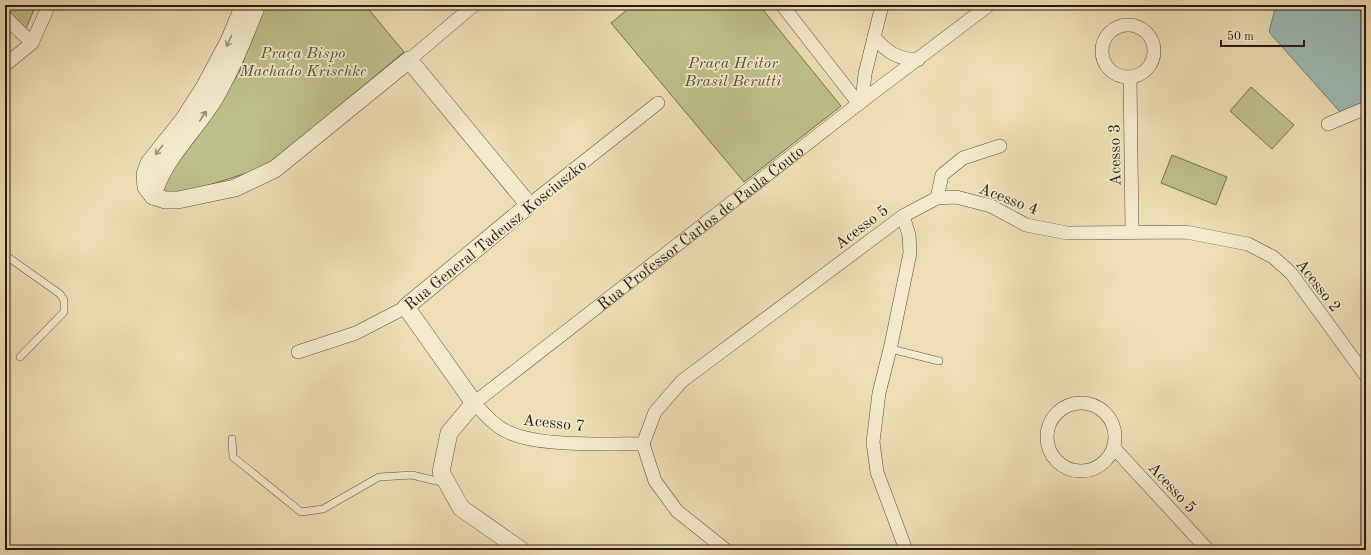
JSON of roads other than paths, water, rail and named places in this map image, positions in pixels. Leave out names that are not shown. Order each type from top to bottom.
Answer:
[{"type":"street","points":[[5,65],[32,43],[49,5]]},
{"type":"street","points":[[244,5],[229,41],[205,86],[184,119],[149,163],[145,174],[146,187],[152,196],[165,200],[178,200],[235,188],[275,169],[474,5]]},
{"type":"street","points":[[152,196],[157,179],[218,94],[257,5]]},
{"type":"street","points":[[782,5],[861,103]]},
{"type":"street","points":[[861,103],[865,74],[882,5]]},
{"type":"street","name":"Rua Professor Carlos de Paula Couto","points":[[445,478],[449,433],[474,403],[990,5]]},
{"type":"street","points":[[5,17],[32,43]]},
{"type":"street","points":[[874,37],[892,55],[905,60],[918,60]]},
{"type":"street","points":[[409,60],[529,205]]},
{"type":"street","name":"Acesso 3","points":[[1130,77],[1132,232]]},
{"type":"street","name":"Rua General Tadeusz Kosciuszko","points":[[298,352],[356,333],[406,307],[529,205],[658,104]]},
{"type":"street","points":[[1328,124],[1366,108]]},
{"type":"street","points":[[937,198],[942,175],[963,158],[1000,146]]},
{"type":"street","name":"Acesso 4","points":[[903,216],[937,198],[956,197],[991,206],[1026,225],[1067,233],[1132,232]]},
{"type":"street","name":"Acesso 5","points":[[643,444],[655,412],[682,380],[903,216],[909,235],[910,254],[891,349],[879,393],[873,442],[877,472],[906,550]]},
{"type":"street","name":"Acesso 2","points":[[1132,232],[1186,232],[1248,244],[1272,257],[1291,273],[1366,376]]},
{"type":"street","points":[[406,307],[474,403]]},
{"type":"street","name":"Acesso 7","points":[[474,403],[502,429],[518,437],[559,442],[643,444]]},
{"type":"street","points":[[1082,403],[1092,405],[1105,414],[1114,427],[1116,438],[1114,448],[1108,459],[1099,467],[1088,471],[1077,472],[1065,468],[1056,461],[1049,451],[1047,439],[1048,427],[1054,416],[1071,404],[1082,403]]},
{"type":"street","points":[[643,444],[655,481],[677,512],[726,550]]},
{"type":"street","name":"Acesso 5","points":[[1114,448],[1208,550]]},
{"type":"street","points":[[445,478],[461,508],[521,550]]},
{"type":"lane","points":[[5,256],[60,294],[64,300],[64,312],[20,357]]},
{"type":"lane","points":[[891,349],[939,361]]},
{"type":"lane","points":[[232,439],[232,453],[234,458],[302,512],[322,509],[379,477],[412,475],[445,478]]},
{"type":"water","points":[[1276,5],[1366,5],[1366,102],[1340,112],[1269,32]]},
{"type":"park label","name":"Praça Bispo Machado Krischke","points":[[303,61]]},
{"type":"park label","name":"Praça Heitor Brasil Berutti","points":[[733,71]]}]
